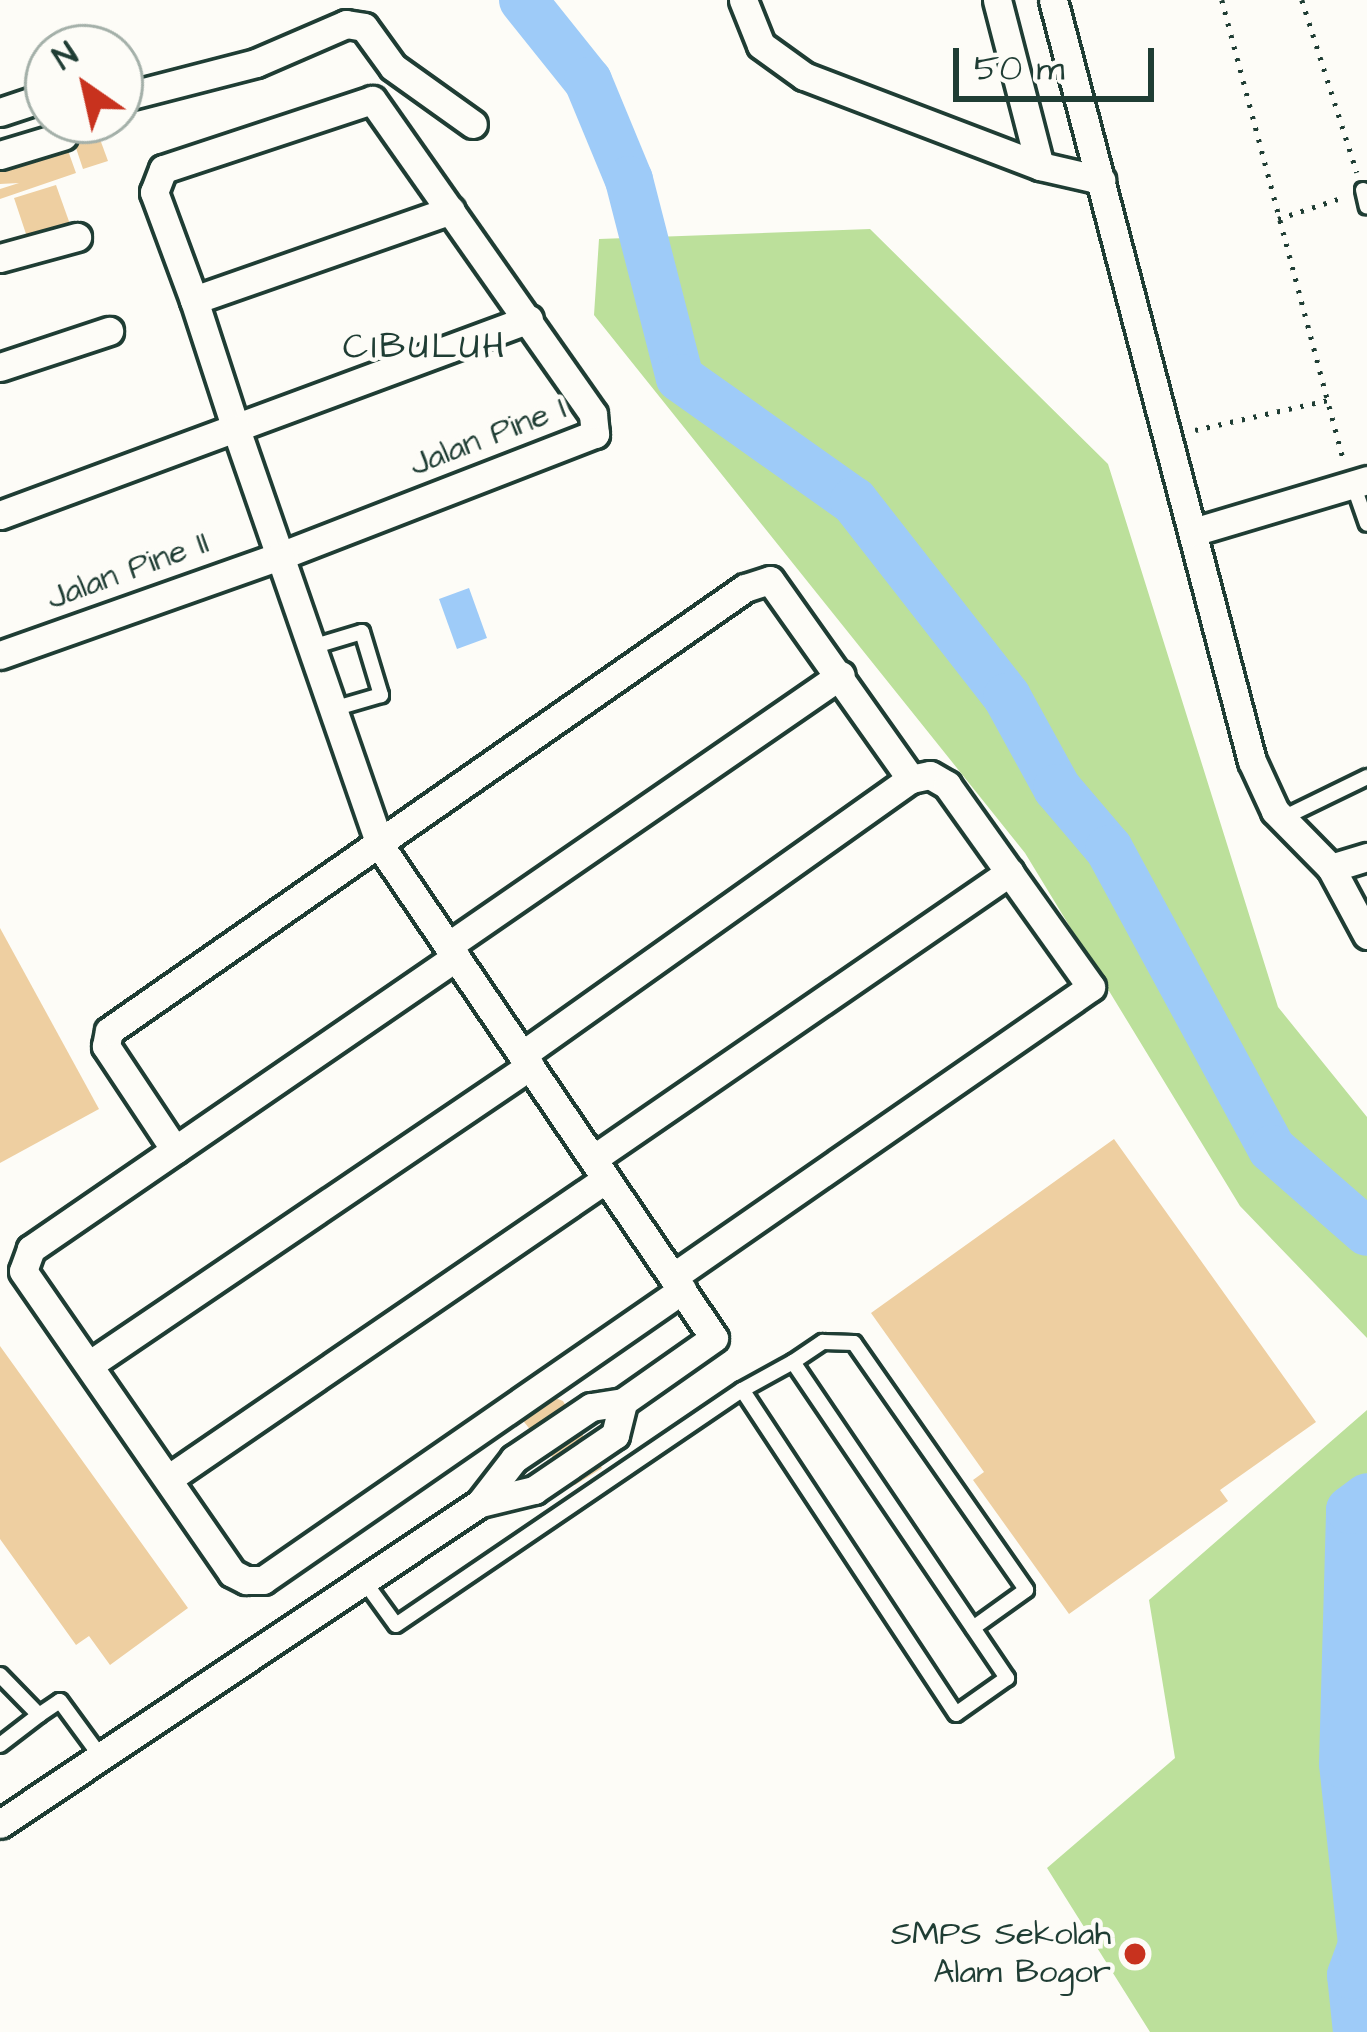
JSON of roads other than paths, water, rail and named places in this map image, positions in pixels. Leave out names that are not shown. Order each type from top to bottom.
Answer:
[{"type":"street","points":[[743,0],[761,45],[778,62],[1040,166],[1101,180]]},
{"type":"street","points":[[998,0],[1040,166]]},
{"type":"street","points":[[1009,42],[1057,14],[1240,724],[1281,819],[1331,868],[1367,935]]},
{"type":"street","points":[[144,92],[236,69],[346,24],[364,27],[393,67],[473,124]]},
{"type":"street","points":[[0,514],[236,429],[529,319],[376,102],[364,100],[155,175],[154,192],[194,300],[236,429],[381,847],[714,1338],[622,1402],[614,1435],[534,1490],[480,1503],[0,1824]]},
{"type":"street","points":[[0,155],[36,144]]},
{"type":"street","points":[[194,300],[451,210]]},
{"type":"street","points":[[0,258],[77,237]]},
{"type":"street","name":"Jalan Pine I","points":[[280,556],[596,434],[593,414],[529,319]]},
{"type":"street","points":[[0,368],[110,331]]},
{"type":"street","points":[[1193,532],[1360,482]]},
{"type":"street","name":"Jalan Pine II","points":[[0,655],[280,556]]},
{"type":"street","points":[[175,1150],[106,1046],[109,1031],[762,581],[779,589],[911,779]]},
{"type":"street","points":[[89,1365],[526,1060],[911,779],[930,775],[947,785],[1091,988],[262,1580],[232,1573],[89,1365],[22,1259],[841,675]]},
{"type":"street","points":[[1331,868],[1367,857]]},
{"type":"street","points":[[167,1479],[1010,872]]},
{"type":"lane","points":[[1363,190],[1367,207]]},
{"type":"lane","points":[[1360,482],[1367,524]]},
{"type":"lane","points":[[312,647],[362,632],[381,695],[333,709]]},
{"type":"lane","points":[[1281,819],[1367,777]]},
{"type":"lane","points":[[364,1581],[396,1625],[742,1390],[823,1342],[854,1343],[1026,1591],[973,1628]]},
{"type":"lane","points":[[742,1390],[956,1714],[1007,1678],[793,1363]]},
{"type":"lane","points":[[0,1675],[39,1715]]},
{"type":"lane","points":[[0,1745],[60,1701],[102,1759]]},
{"type":"water","points":[[469,588],[487,638],[457,649],[439,599]]},
{"type":"waterway","points":[[523,0],[588,81],[629,180],[680,378],[854,501],[1007,697],[1057,788],[1109,849],[1272,1149],[1367,1232]]},
{"type":"waterway","points":[[1357,2032],[1351,1975],[1362,1944],[1343,1764],[1350,1510],[1367,1497]]},
{"type":"place","name":"SMPS Sekolah Alam Bogor","points":[[1135,1954]]},
{"type":"district","name":"CIBULUH","points":[[425,347]]}]
